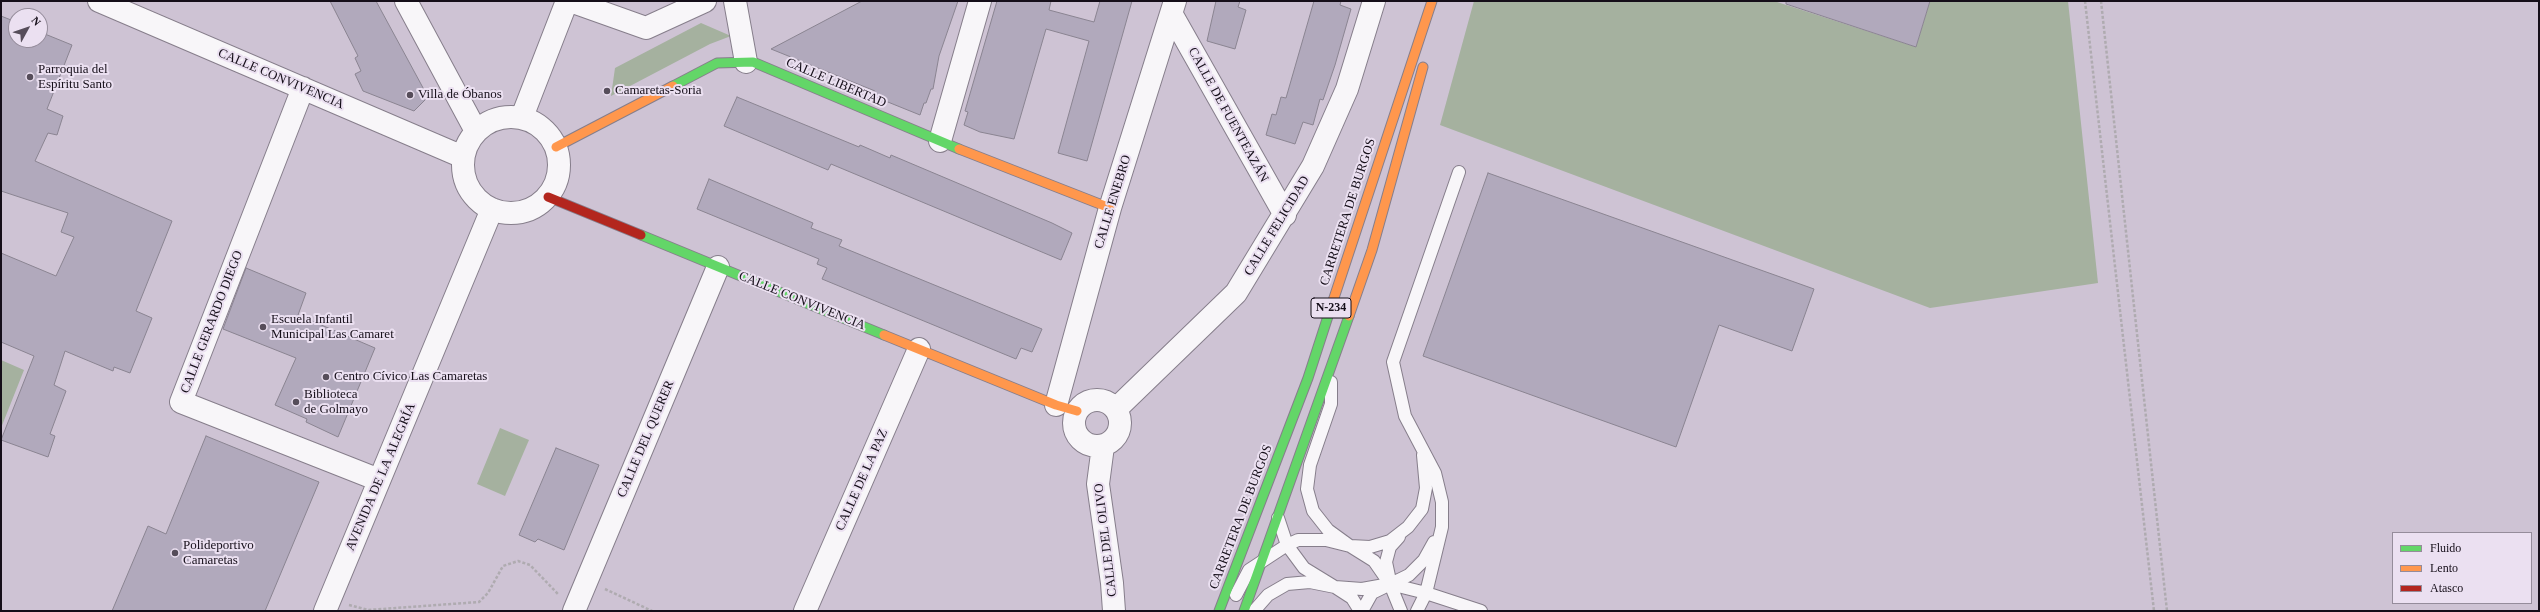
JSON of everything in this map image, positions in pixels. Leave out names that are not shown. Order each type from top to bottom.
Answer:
[{"type":"main road","name":"CARRETERA DE BURGOS","points":[[1219,611],[1308,378],[1432,1]]},
{"type":"main road","points":[[1438,16],[1442,1]]},
{"type":"main road","name":"N-234","points":[[1244,611],[1372,250],[1427,54]]},
{"type":"main road","name":"CALLE LIBERTAD","points":[[556,147],[717,63],[752,62],[940,141],[1110,208]]},
{"type":"main road","name":"CALLE CONVIVENCIA","points":[[548,197],[1056,405],[1077,412]]},
{"type":"main road","points":[[1261,474],[1308,378]]},
{"type":"street","name":"CALLE CONVIVENCIA","points":[[99,1],[463,157]]},
{"type":"street","points":[[406,1],[476,130]]},
{"type":"street","points":[[522,117],[568,1],[646,28],[705,1]]},
{"type":"street","points":[[735,1],[746,62]]},
{"type":"street","points":[[940,141],[980,1]]},
{"type":"street","name":"CALLE FELICIDAD","points":[[1116,409],[1236,293],[1285,215],[1313,166],[1347,89],[1374,1]]},
{"type":"street","name":"CALLE DE FUENTEAZÁN","points":[[1174,8],[1285,215]]},
{"type":"street","name":"CALLE ENEBRO","points":[[1056,405],[1110,208],[1174,8]]},
{"type":"street","name":"CALLE GERARDO DIEGO","points":[[303,88],[181,402],[379,480]]},
{"type":"street","points":[[522,117],[536,124],[548,134],[556,147],[559,160],[559,173],[548,197],[536,207],[522,212],[507,213],[492,210],[478,201],[468,188],[463,173],[463,157],[467,143],[476,130],[490,121],[500,118],[522,117]]},
{"type":"street","name":"AVENIDA DE LA ALEGRÍA","points":[[327,606],[492,210]]},
{"type":"street","name":"CALLE DEL QUERER","points":[[575,609],[718,267]]},
{"type":"street","name":"CALLE DE LA PAZ","points":[[805,611],[919,349]]},
{"type":"street","points":[[1096,400],[1110,404],[1116,409],[1121,423],[1116,438],[1103,446],[1094,447],[1085,444],[1078,438],[1074,425],[1077,412],[1088,402],[1096,400]]},
{"type":"street","name":"CALLE DEL OLIVO","points":[[1103,446],[1098,484],[1112,583],[1114,611]]},
{"type":"lane","points":[[1417,611],[1426,593],[1442,527],[1442,502],[1435,473],[1404,416],[1393,362],[1459,172]]},
{"type":"lane","points":[[1347,257],[1320,373],[1278,489],[1277,516],[1287,545],[1304,568],[1352,598],[1361,611],[1372,593],[1409,575],[1424,560],[1442,527]]},
{"type":"lane","points":[[1331,369],[1331,404],[1310,464],[1307,489],[1313,511],[1328,530],[1374,561],[1390,584]]},
{"type":"lane","points":[[1401,611],[1390,584],[1386,562],[1390,547],[1422,509],[1426,488],[1422,448]]},
{"type":"lane","points":[[1230,611],[1239,586],[1249,570],[1287,545],[1298,540],[1326,540],[1350,546],[1370,547],[1390,540],[1408,526]]},
{"type":"lane","points":[[1254,611],[1268,596],[1287,584],[1310,582],[1335,587],[1362,589],[1390,584],[1426,593],[1481,611]]},
{"type":"path","points":[[2085,1],[2154,611]]},
{"type":"path","points":[[2101,1],[2167,611]]},
{"type":"path","points":[[327,606],[368,610],[479,602],[488,593],[503,566],[518,562],[530,565],[542,575],[551,588],[575,609]]},
{"type":"path","points":[[587,581],[652,611]]},
{"type":"green space","points":[[1474,1],[1774,1],[1916,47],[1930,1],[2068,1],[2098,283],[1930,308],[1440,125]]},
{"type":"green space","points":[[701,23],[731,36],[710,44],[611,96],[615,68]]},
{"type":"green space","points":[[1,360],[24,370],[1,428]]},
{"type":"green space","points":[[500,428],[529,440],[505,496],[477,484]]},
{"type":"building","points":[[330,1],[376,1],[428,97],[414,111],[363,91],[355,74],[361,71],[355,58],[358,56]]},
{"type":"building","points":[[862,1],[958,1],[939,56],[933,89],[931,89],[926,103],[924,103],[920,115],[873,96],[875,91],[771,49]]},
{"type":"building","points":[[997,1],[1051,1],[1049,10],[1094,22],[1100,1],[1132,1],[1087,161],[1058,153],[1089,41],[1046,29],[1014,139],[980,132],[964,125],[968,112],[965,111]]},
{"type":"building","points":[[1216,1],[1240,1],[1238,7],[1246,10],[1235,49],[1207,41]]},
{"type":"building","points":[[1314,1],[1341,1],[1340,5],[1351,9],[1335,65],[1323,100],[1320,99],[1313,125],[1303,122],[1295,144],[1266,135],[1272,114],[1276,115],[1281,97],[1286,98]]},
{"type":"building","points":[[1786,1],[1930,1],[1916,47],[1786,4]]},
{"type":"building","points":[[1,16],[8,19],[8,48],[48,48],[48,35],[72,45],[47,109],[63,116],[57,135],[48,133],[35,161],[172,221],[136,311],[152,318],[130,373],[114,367],[113,371],[65,351],[54,385],[66,391],[50,434],[55,436],[48,457],[1,440],[34,356],[1,342],[1,253],[56,276],[74,237],[61,232],[68,213],[1,191]]},
{"type":"building","points":[[737,97],[859,147],[860,145],[890,158],[891,155],[1052,223],[1072,233],[1061,260],[831,164],[828,170],[724,126]]},
{"type":"building","points":[[1488,173],[1814,289],[1792,351],[1719,325],[1676,447],[1423,356]]},
{"type":"building","points":[[709,179],[813,223],[811,228],[842,240],[839,246],[1042,329],[1032,352],[1021,348],[1016,359],[822,279],[827,268],[817,264],[819,259],[697,209]]},
{"type":"building","points":[[246,268],[306,293],[298,315],[375,348],[338,437],[306,422],[307,419],[275,405],[296,358],[223,329]]},
{"type":"building","points":[[206,436],[319,482],[265,611],[112,611],[148,526],[166,534]]},
{"type":"building","points":[[556,448],[599,465],[564,550],[538,539],[535,542],[519,535]]},
{"type":"traffic: fast","points":[[673,86],[717,63],[753,62],[959,149]]},
{"type":"traffic: fast","points":[[641,235],[884,335]]},
{"type":"traffic: fast","points":[[1219,611],[1308,378],[1331,307]]},
{"type":"traffic: fast","points":[[1244,611],[1349,316]]},
{"type":"traffic: slow","points":[[1331,307],[1432,1]]},
{"type":"traffic: slow","points":[[1349,316],[1372,250],[1423,67]]},
{"type":"traffic: slow","points":[[556,147],[673,86]]},
{"type":"traffic: slow","points":[[959,149],[1110,208]]},
{"type":"traffic: slow","points":[[884,335],[1056,405],[1077,411]]},
{"type":"traffic: jam","points":[[548,197],[641,235]]},
{"type":"place","name":"Parroquia del Espíritu Santo","points":[[30,77]]},
{"type":"place","name":"Camaretas-Soria","points":[[607,91]]},
{"type":"place","name":"Villa de Óbanos","points":[[410,95]]},
{"type":"place","name":"Escuela Infantil Municipal Las Camaret","points":[[263,327]]},
{"type":"place","name":"Centro Cívico Las Camaretas","points":[[326,377]]},
{"type":"place","name":"Biblioteca de Golmayo","points":[[296,402]]},
{"type":"place","name":"Polideportivo Camaretas","points":[[175,553]]}]
